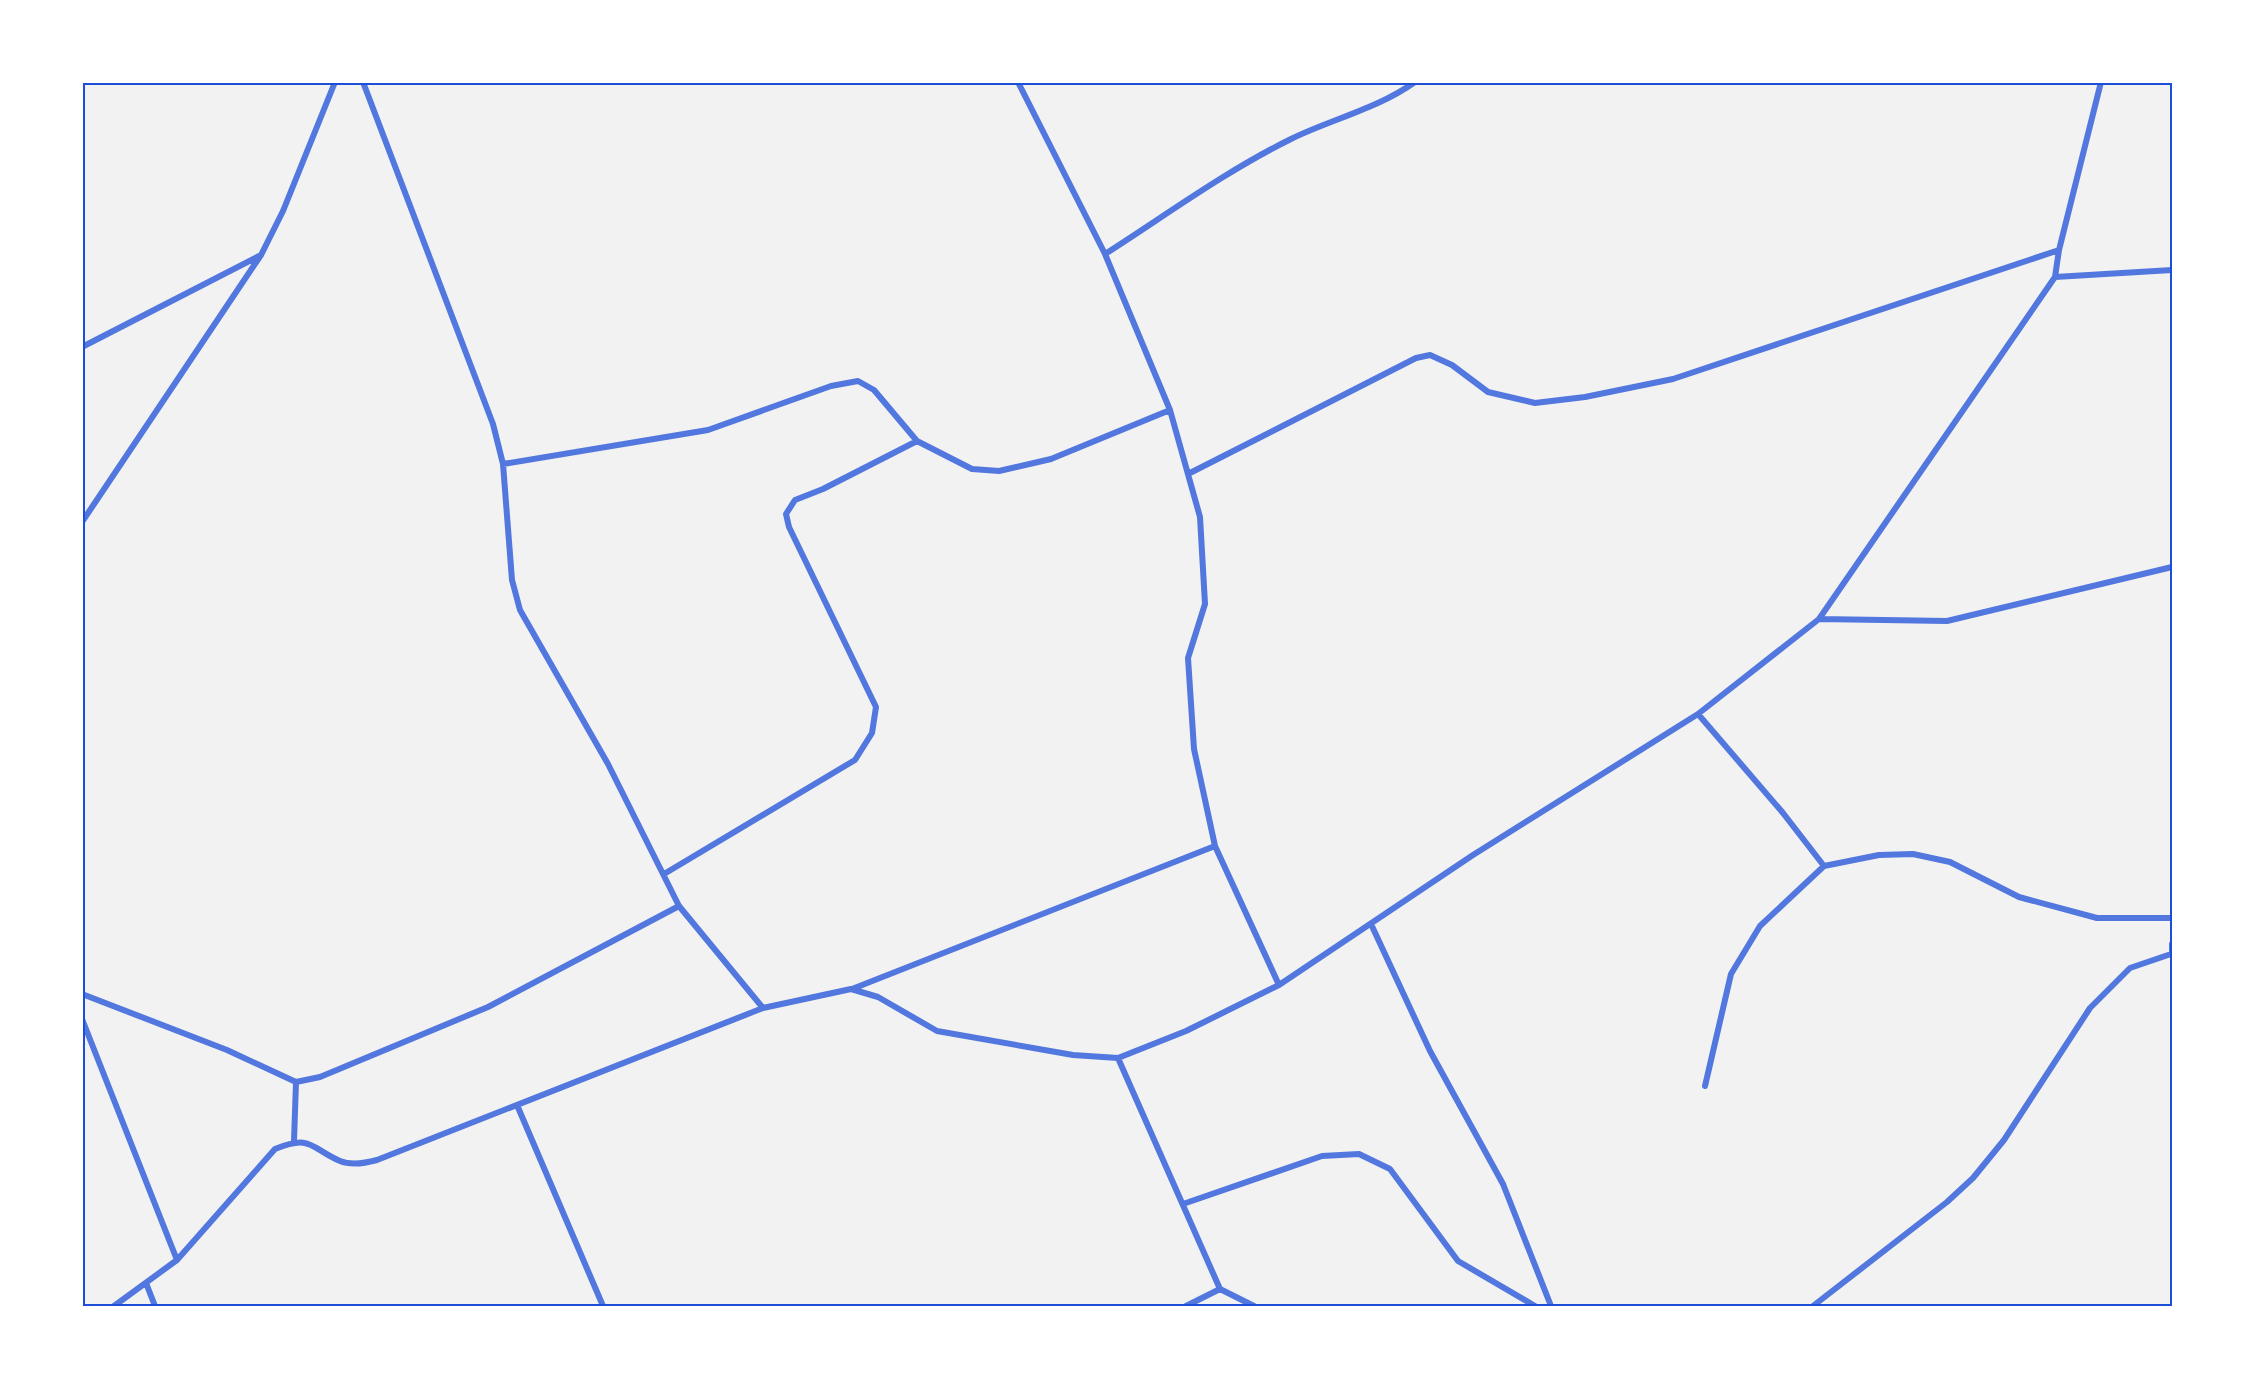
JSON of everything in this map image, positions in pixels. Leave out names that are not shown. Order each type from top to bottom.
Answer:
[{"type":"street","points":[[82,522],[261,255],[283,211],[335,82]]},
{"type":"street","points":[[363,82],[493,424],[503,464],[512,580],[520,610],[608,764],[679,906],[763,1008]]},
{"type":"street","points":[[1018,82],[1105,254],[1170,410],[1200,517],[1205,604],[1188,658],[1194,749],[1215,846],[1279,985]]},
{"type":"street","points":[[1105,254],[1228,176],[1292,139],[1366,110],[1416,82]]},
{"type":"street","points":[[851,989],[878,997],[937,1031],[1073,1055],[1118,1058],[1186,1032],[1279,985],[1473,855],[1698,714],[1819,619],[2055,277],[2059,250],[2101,82]]},
{"type":"street","points":[[1188,474],[1416,358],[1430,355],[1452,364],[1488,392],[1535,403],[1585,397],[1673,379],[2059,250]]},
{"type":"street","points":[[82,347],[261,255]]},
{"type":"street","points":[[2055,277],[2172,270]]},
{"type":"street","points":[[503,464],[708,430],[831,386],[858,381],[874,390],[917,441],[972,469],[999,471],[1051,459],[1170,410]]},
{"type":"street","points":[[664,874],[855,760],[872,733],[876,706],[789,527],[786,514],[795,500],[823,489],[917,441]]},
{"type":"street","points":[[1819,619],[1947,621],[2172,567]]},
{"type":"street","points":[[1698,714],[1783,813],[1824,866]]},
{"type":"street","points":[[114,1306],[177,1260],[275,1149],[294,1141],[311,1144],[342,1162],[360,1164],[763,1008],[851,989],[1215,846]]},
{"type":"street","points":[[1705,1086],[1731,974],[1761,926],[1824,866],[1879,855],[1913,854],[1950,862],[2019,897],[2097,918],[2172,918]]},
{"type":"street","points":[[82,994],[227,1050],[296,1082],[320,1077],[488,1007],[679,906]]},
{"type":"street","points":[[1371,924],[1430,1051],[1503,1184],[1551,1306]]},
{"type":"street","points":[[1813,1306],[1947,1202],[1973,1178],[2004,1140],[2090,1008],[2130,968],[2172,954],[2172,944]]},
{"type":"street","points":[[82,1019],[177,1260]]},
{"type":"street","points":[[1118,1058],[1220,1289],[1254,1306]]},
{"type":"street","points":[[294,1141],[296,1082]]},
{"type":"street","points":[[517,1105],[603,1306]]},
{"type":"street","points":[[1183,1204],[1322,1156],[1359,1154],[1390,1169],[1458,1261],[1536,1306]]},
{"type":"street","points":[[146,1283],[156,1306]]},
{"type":"street","points":[[1185,1306],[1220,1289]]}]
